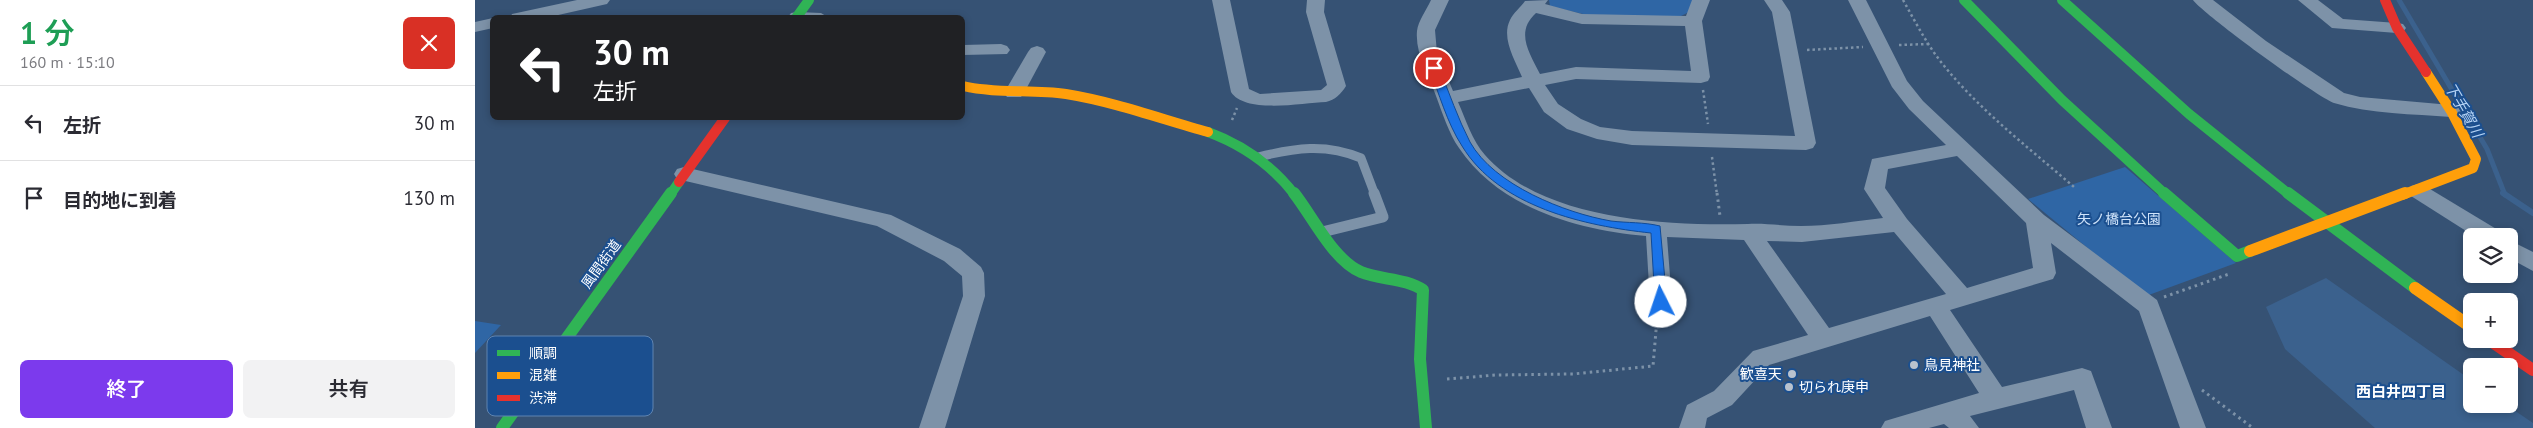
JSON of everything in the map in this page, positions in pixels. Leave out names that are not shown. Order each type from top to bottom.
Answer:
[{"type":"street","points":[[533,15],[601,0]]},
{"type":"street","points":[[798,15],[809,0]]},
{"type":"street","points":[[1221,0],[1240,92],[1257,100],[1326,96],[1337,86],[1315,12],[1316,0]]},
{"type":"street","points":[[1440,0],[1426,30],[1428,53],[1466,144],[1495,176],[1540,204],[1610,225],[1656,229],[1802,234],[1899,224]]},
{"type":"street","points":[[1446,98],[1576,73],[1701,77],[1693,21],[1701,0]]},
{"type":"street","points":[[1693,21],[1582,19],[1559,14],[1535,2],[1519,18],[1515,32],[1521,54],[1533,80],[1551,108],[1574,124],[1597,133],[1631,138],[1806,143],[1781,12],[1773,0]]},
{"type":"street","points":[[1857,0],[1899,83],[1916,105],[2036,220],[2149,306],[2193,428]]},
{"type":"street","points":[[1964,0],[2059,101],[2132,168],[2237,256],[2473,168],[2476,159],[2451,111],[2397,28],[2385,0]]},
{"type":"street","points":[[2062,0],[2184,110],[2328,223],[2463,321]]},
{"type":"street","points":[[2202,0],[2260,45],[2338,98],[2360,103],[2451,111]]},
{"type":"street","points":[[2307,0],[2338,24],[2397,28]]},
{"type":"street","points":[[475,27],[490,24]]},
{"type":"street","points":[[965,50],[1001,50]]},
{"type":"street","points":[[1014,93],[1037,52]]},
{"type":"street","points":[[965,87],[980,91],[1063,94],[1107,103],[1224,137],[1258,157],[1301,200],[1339,257],[1355,269],[1416,285],[1423,290],[1419,339],[1419,382],[1426,428]]},
{"type":"street","name":"風間街道","points":[[568,336],[724,120]]},
{"type":"street","points":[[1960,149],[1879,164],[1874,189],[1899,224],[1962,297]]},
{"type":"street","points":[[684,174],[883,220],[951,255],[973,273],[974,296],[932,428]]},
{"type":"street","points":[[2418,190],[2477,228]]},
{"type":"street","points":[[1692,428],[1695,412],[1723,398],[1761,358],[2045,273],[2036,220]]},
{"type":"street","points":[[1656,229],[1661,302]]},
{"type":"street","points":[[1749,231],[1824,339]]},
{"type":"street","points":[[2518,254],[2533,263]]},
{"type":"street","points":[[1935,306],[1996,398]]},
{"type":"street","points":[[2501,348],[2533,370]]},
{"type":"street","points":[[1894,428],[1957,420],[1996,398],[2081,378],[2099,428]]},
{"type":"street","name":"風間街道","points":[[502,428],[511,416]]},
{"type":"lane","points":[[1258,157],[1302,146],[1343,149],[1361,158],[1383,217],[1321,232]]},
{"type":"path","points":[[1903,0],[1929,44],[1955,79],[1995,120],[2074,187]]},
{"type":"path","points":[[1789,51],[1929,44]]},
{"type":"path","points":[[1224,137],[1236,110],[1240,92]]},
{"type":"path","points":[[2157,299],[2235,272]]},
{"type":"path","points":[[1419,382],[1496,375],[1573,374],[1653,366],[1658,304],[1661,302]]},
{"type":"path","points":[[2176,381],[2198,386],[2253,428]]},
{"type":"green space","points":[[1549,0],[1695,0],[1689,12],[1679,17],[1587,15],[1550,6]]},
{"type":"green space","name":"矢ノ橋台公園","points":[[2125,167],[2236,263],[2146,296],[2028,199]]},
{"type":"green space","points":[[475,321],[501,325],[491,336],[487,336],[487,340],[475,353]]},
{"type":"shaded area","points":[[2326,278],[2463,374],[2463,413],[2518,413],[2533,423],[2533,428],[2375,428],[2285,349],[2266,307]]},
{"type":"waterway","name":"下手賀川","points":[[2399,0],[2487,149],[2505,194]]},
{"type":"waterway","name":"下手賀川","points":[[2505,194],[2533,213]]},
{"type":"traffic: fast","points":[[798,15],[809,0]]},
{"type":"traffic: fast","points":[[1964,0],[2062,100],[2166,195],[2237,256],[2250,251]]},
{"type":"traffic: fast","points":[[2062,0],[2146,77],[2233,150],[2415,288]]},
{"type":"traffic: fast","points":[[1208,132],[1240,146],[1268,166],[1292,190],[1336,251],[1353,268],[1375,276],[1416,285],[1423,290],[1420,359],[1426,428]]},
{"type":"traffic: fast","points":[[568,336],[679,182]]},
{"type":"traffic: fast","points":[[502,428],[511,416]]},
{"type":"traffic: slow","points":[[2250,251],[2473,168],[2476,159],[2451,111],[2426,72]]},
{"type":"traffic: slow","points":[[965,86],[988,91],[1052,93],[1083,97],[1208,132]]},
{"type":"traffic: slow","points":[[2415,288],[2463,321]]},
{"type":"traffic: jam","points":[[2385,0],[2397,28],[2426,72]]},
{"type":"traffic: jam","points":[[679,182],[724,120]]},
{"type":"traffic: jam","points":[[2501,348],[2533,370]]},
{"type":"place","name":"鳥見神社","points":[[1914,365]]},
{"type":"place","name":"歓喜天","points":[[1792,374]]},
{"type":"place","name":"切られ庚申","points":[[1789,387]]},
{"type":"district","name":"西白井四丁目","points":[[2401,391]]},
{"type":"route","points":[[1434,68],[1466,144],[1479,161],[1495,176],[1540,204],[1572,215],[1610,225],[1656,229],[1661,302]]}]
